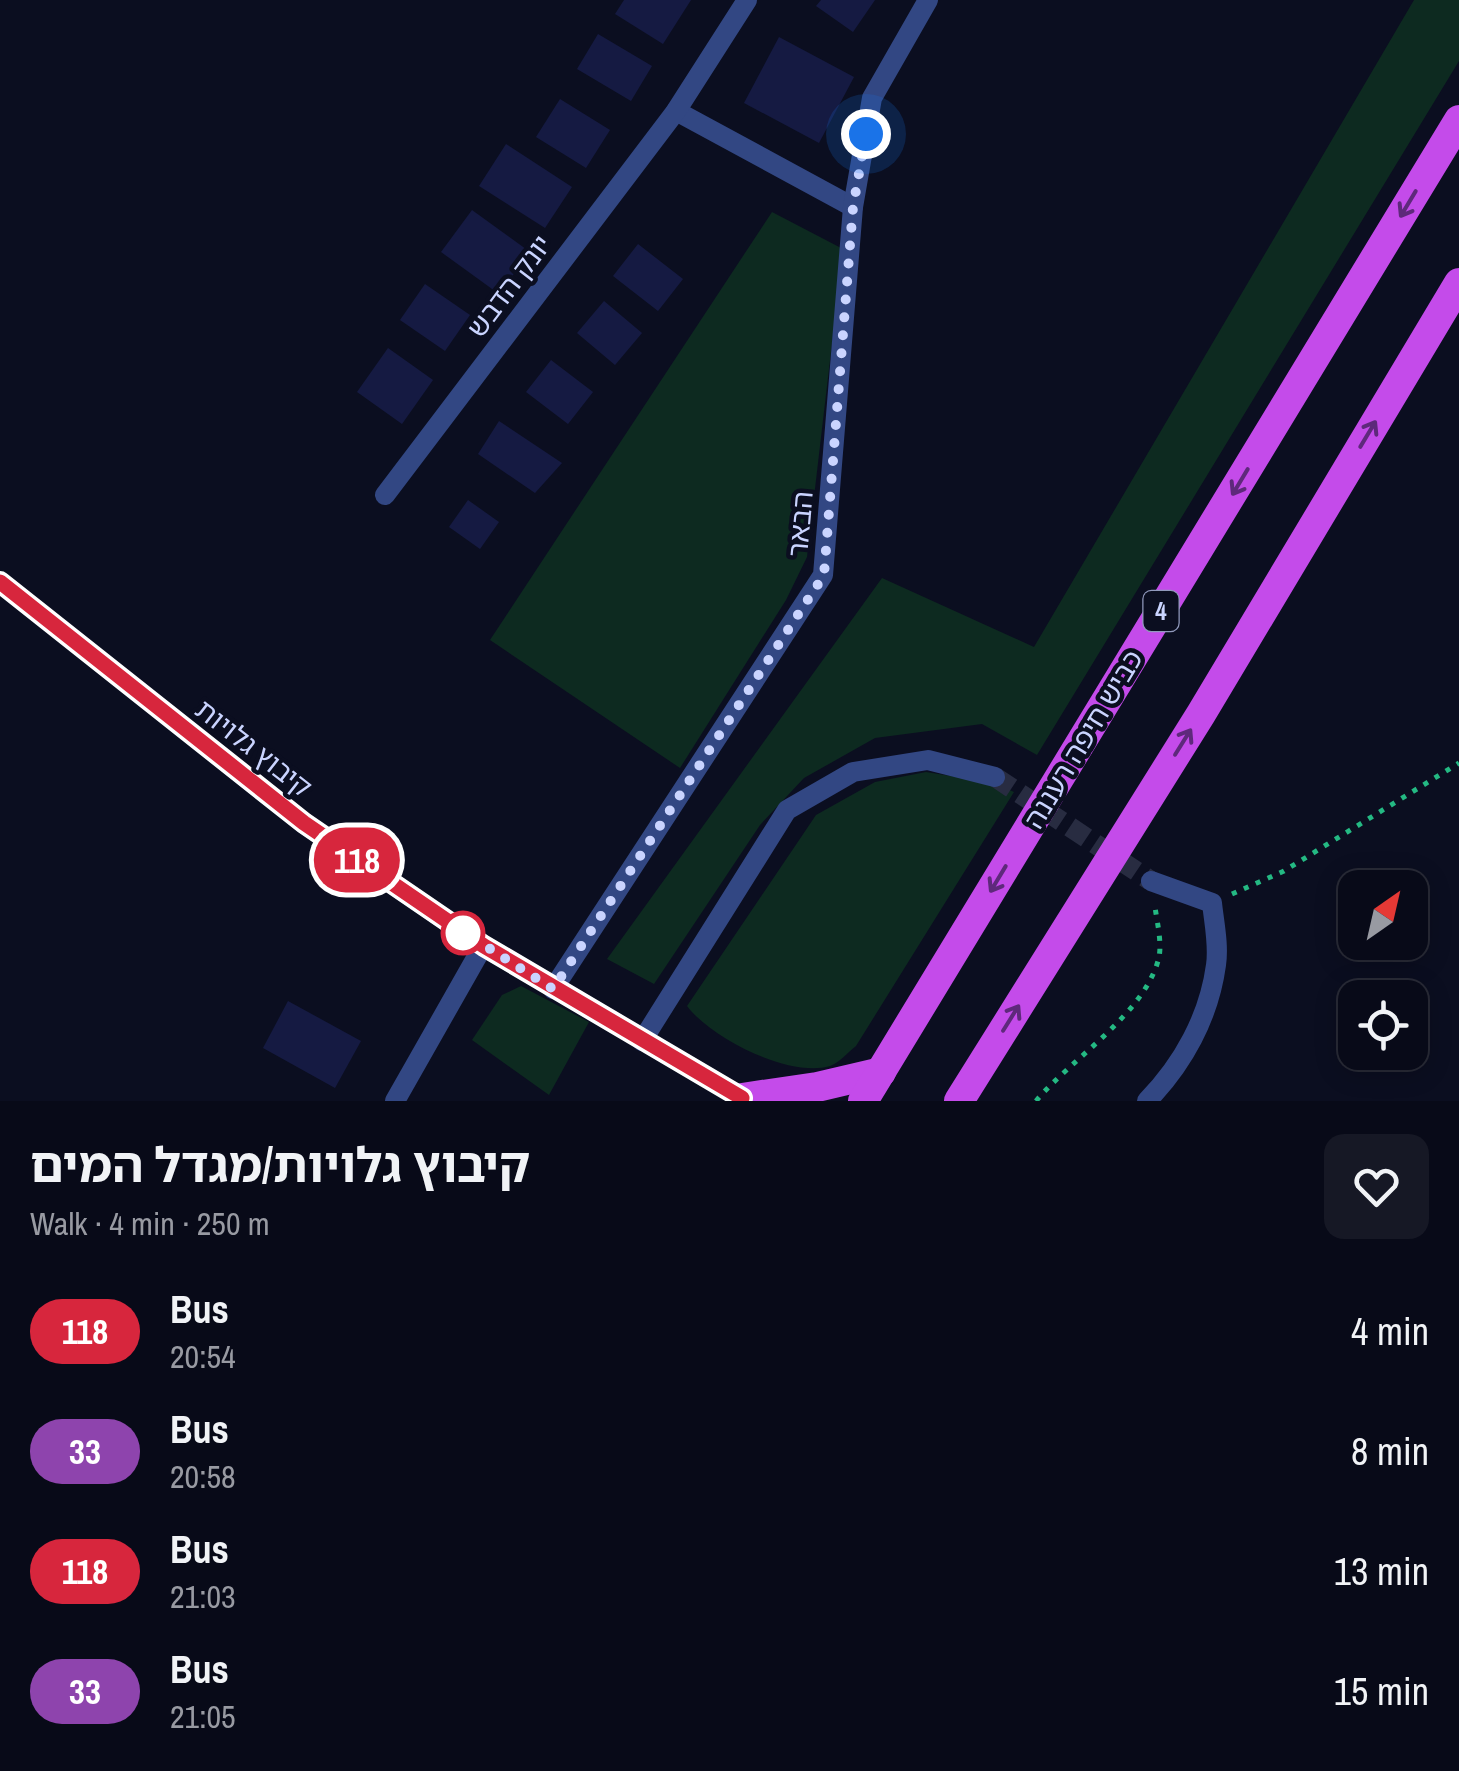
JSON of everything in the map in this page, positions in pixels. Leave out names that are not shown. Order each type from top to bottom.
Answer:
[{"type":"highway","name":"כביש חיפה רעננה","points":[[863,1101],[1459,120]]},
{"type":"highway","points":[[960,1101],[1201,714],[1459,282]]},
{"type":"highway","points":[[742,1099],[881,1072]]},
{"type":"street","name":"יונק הדבש","points":[[385,495],[676,110],[747,0]]},
{"type":"street","name":"הבאר","points":[[553,989],[824,575],[853,207],[872,98],[928,0]]},
{"type":"street","points":[[676,110],[853,207]]},
{"type":"street","name":"קיבוץ גלויות","points":[[0,582],[304,823],[484,946],[742,1099]]},
{"type":"street","points":[[642,1042],[787,810],[854,772],[928,760],[994,777]]},
{"type":"street","points":[[1147,1101],[1166,1082],[1190,1043],[1207,1008],[1217,962],[1212,902],[1151,881]]},
{"type":"street","points":[[395,1101],[484,946]]},
{"type":"path","points":[[1212,902],[1284,871],[1459,764]]},
{"type":"path","points":[[1036,1101],[1115,1026],[1160,959],[1151,881]]},
{"type":"green space","points":[[1414,0],[1459,0],[1459,61],[1037,755],[982,724],[875,738],[804,778],[760,825],[654,984],[607,959],[882,578],[1034,647]]},
{"type":"green space","points":[[772,212],[843,249],[807,557],[786,600],[680,768],[490,640]]},
{"type":"green space","points":[[926,772],[994,783],[1014,792],[856,1046],[830,1066],[794,1066],[732,1042],[698,1018],[687,1006],[816,815],[875,782]]},
{"type":"green space","points":[[521,986],[589,1022],[549,1095],[472,1040],[502,995]]},
{"type":"building","points":[[624,0],[691,0],[663,44],[615,14]]},
{"type":"building","points":[[821,0],[875,0],[853,32],[816,6]]},
{"type":"building","points":[[598,34],[652,66],[631,101],[577,69]]},
{"type":"building","points":[[779,37],[854,77],[819,143],[744,103]]},
{"type":"building","points":[[560,99],[610,130],[586,168],[536,137]]},
{"type":"building","points":[[506,144],[572,187],[545,228],[479,186]]},
{"type":"building","points":[[472,210],[530,252],[499,294],[441,252]]},
{"type":"building","points":[[638,244],[683,279],[658,311],[613,276]]},
{"type":"building","points":[[425,284],[470,315],[445,351],[400,320]]},
{"type":"building","points":[[604,301],[642,333],[615,365],[577,333]]},
{"type":"building","points":[[388,348],[433,380],[402,424],[357,392]]},
{"type":"building","points":[[551,360],[593,392],[568,424],[526,392]]},
{"type":"building","points":[[499,421],[562,463],[535,493],[478,454]]},
{"type":"building","points":[[468,500],[499,522],[480,549],[449,527]]},
{"type":"building","points":[[288,1001],[361,1041],[335,1088],[263,1048]]},
{"type":"tunnel","points":[[995,777],[1151,881]]},
{"type":"bus line","name":"118","points":[[0,582],[304,823],[484,946],[742,1098]]},
{"type":"route","points":[[463,933],[454,926],[553,989],[824,575],[853,207],[866,134]]}]
